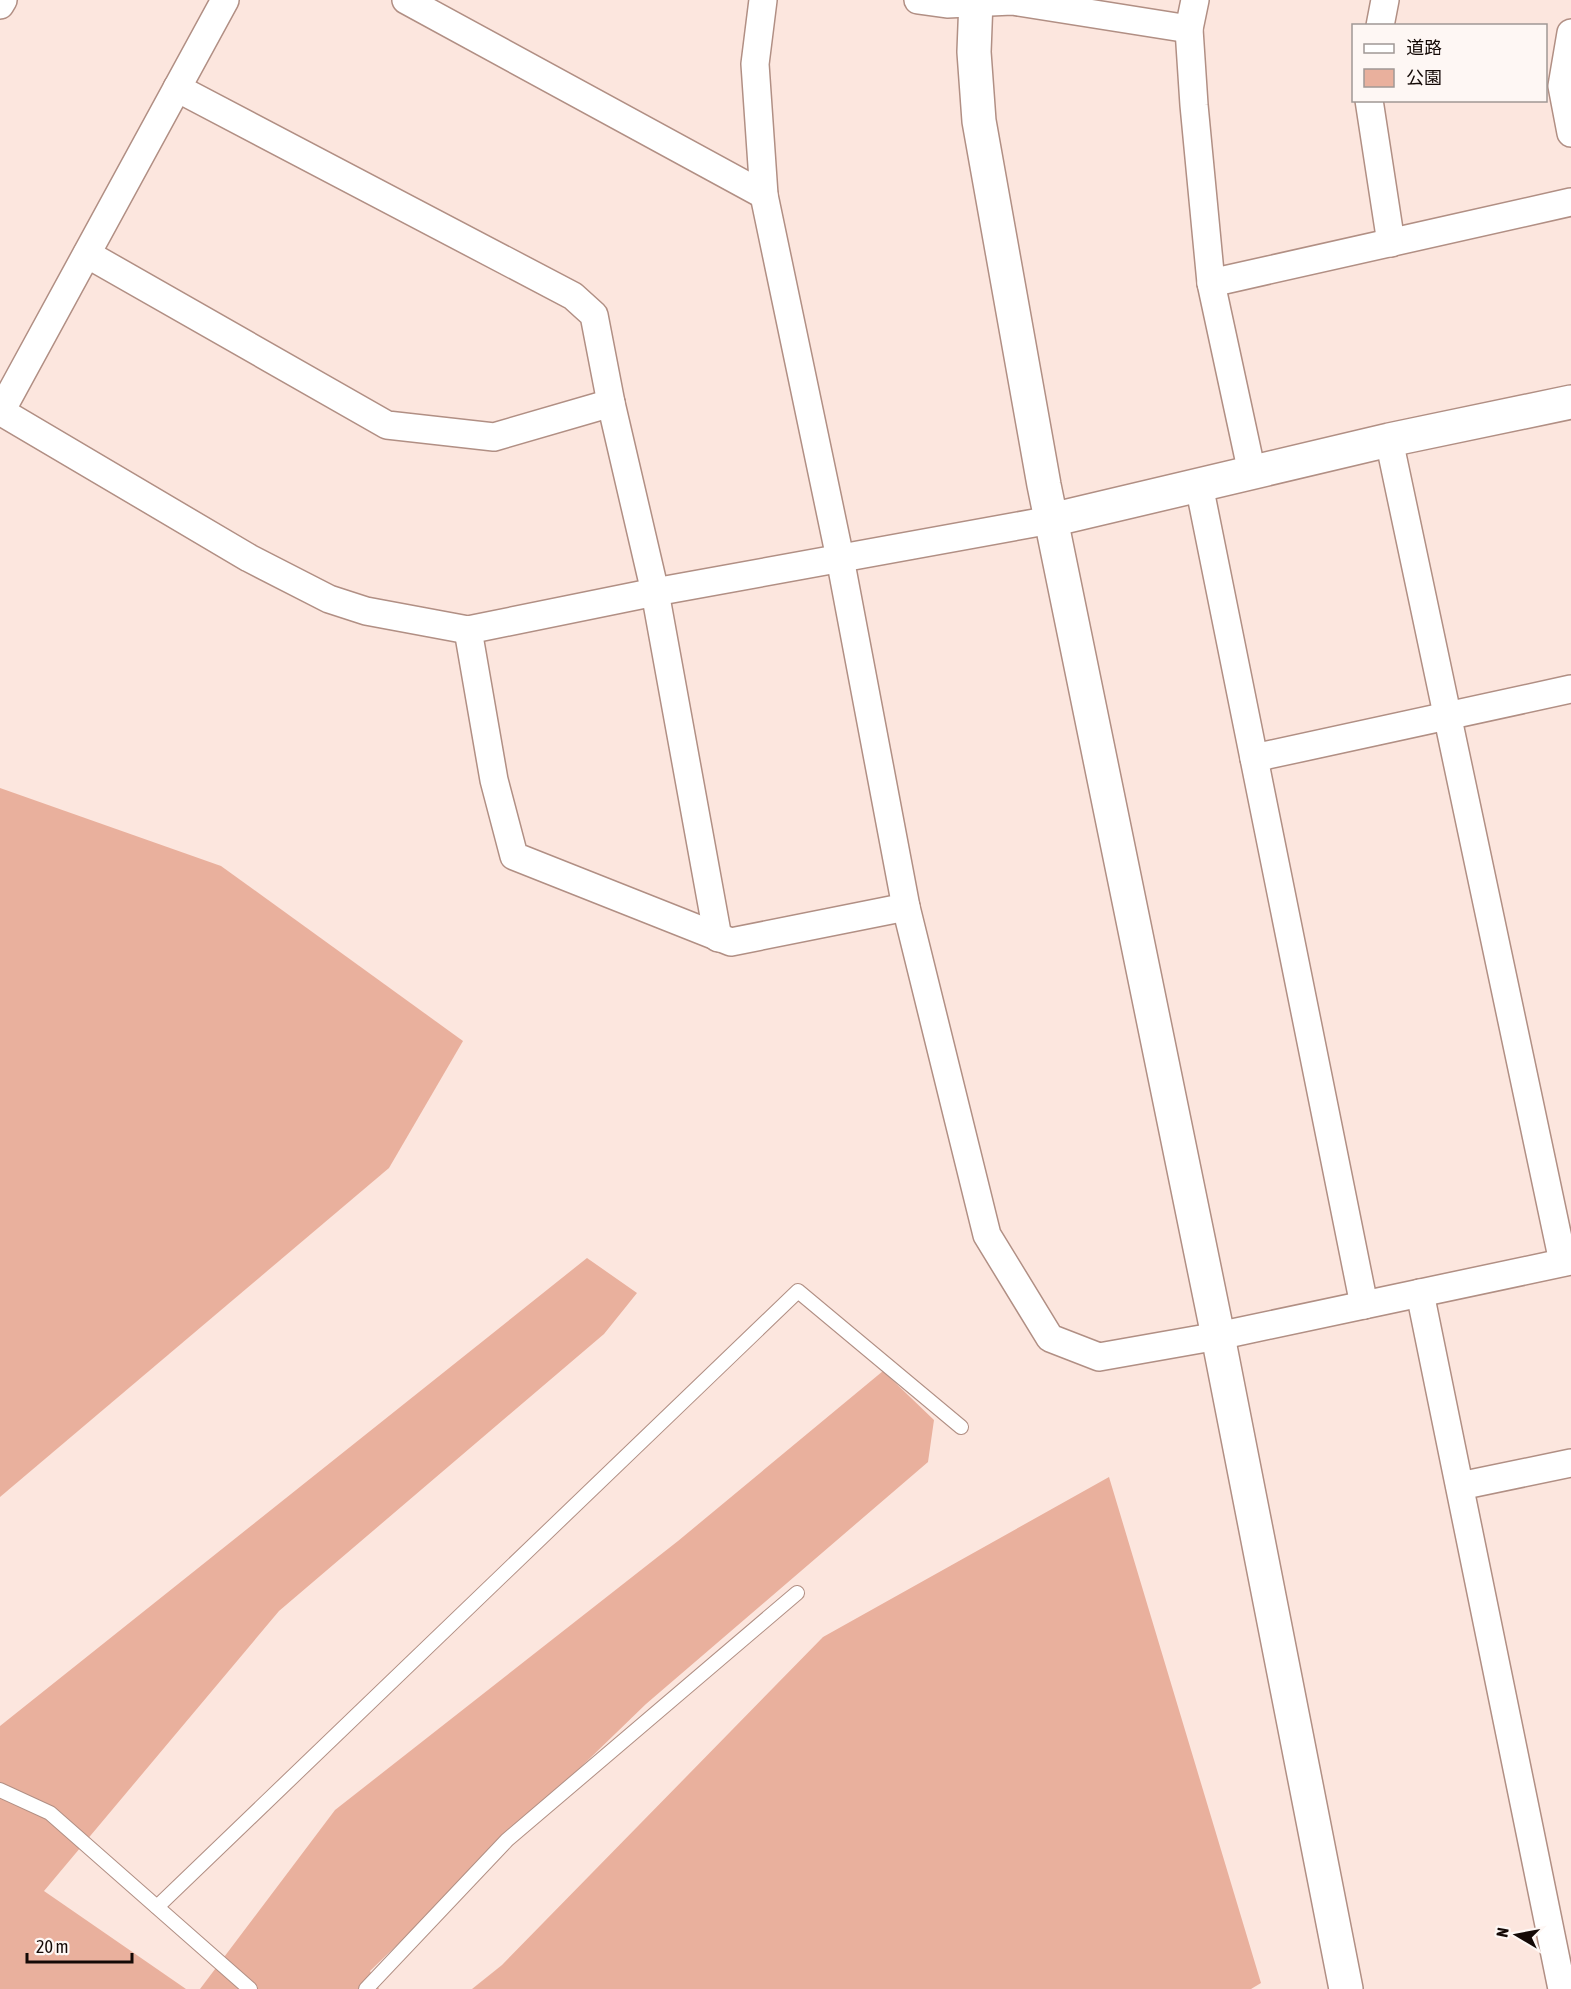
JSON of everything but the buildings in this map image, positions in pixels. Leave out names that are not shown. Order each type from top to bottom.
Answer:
[{"type":"street","points":[[0,5],[3,0]]},
{"type":"street","points":[[225,0],[1,411],[249,558],[329,599],[366,611],[468,630],[655,592],[1051,520],[1389,440],[1571,402]]},
{"type":"street","points":[[406,0],[764,195]]},
{"type":"street","points":[[763,0],[755,64],[764,195],[840,558],[906,907],[987,1235],[1050,1338],[1100,1357],[1218,1336],[1567,1262],[1389,440]]},
{"type":"street","points":[[918,0],[947,4],[1012,1],[1190,29]]},
{"type":"street","points":[[1196,0],[1190,29],[1194,105],[1211,283],[1252,474]]},
{"type":"street","points":[[1380,24],[1385,0]]},
{"type":"street","points":[[976,2],[974,52],[979,121],[1051,520],[1218,1336],[1346,1989]]},
{"type":"street","points":[[1571,33],[1562,86],[1571,133]]},
{"type":"street","points":[[177,88],[573,296],[594,315],[611,403],[655,592],[718,938]]},
{"type":"street","points":[[1370,102],[1391,243]]},
{"type":"street","points":[[1211,283],[1571,202]]},
{"type":"street","points":[[87,254],[387,424],[494,437],[611,403]]},
{"type":"street","points":[[1199,485],[1364,1305]]},
{"type":"street","points":[[468,630],[494,780],[514,856],[730,942],[906,907]]},
{"type":"street","points":[[1254,758],[1571,689]]},
{"type":"street","points":[[1420,1293],[1562,1989]]},
{"type":"street","points":[[1460,1486],[1571,1463]]},
{"type":"lane","points":[[157,1907],[798,1291],[961,1427]]},
{"type":"lane","points":[[366,1989],[507,1840],[797,1593]]},
{"type":"lane","points":[[0,1790],[50,1813],[250,1989]]},
{"type":"green space","points":[[0,788],[221,866],[463,1041],[389,1168],[0,1497]]},
{"type":"green space","points":[[587,1258],[637,1293],[604,1334],[279,1611],[44,1891],[186,1989],[0,1989],[0,1726]]},
{"type":"green space","points":[[883,1371],[934,1420],[928,1462],[646,1704],[370,1971],[379,1989],[200,1989],[335,1810],[678,1541]]},
{"type":"green space","points":[[1109,1477],[1261,1983],[1251,1989],[472,1989],[502,1965],[823,1637]]}]
